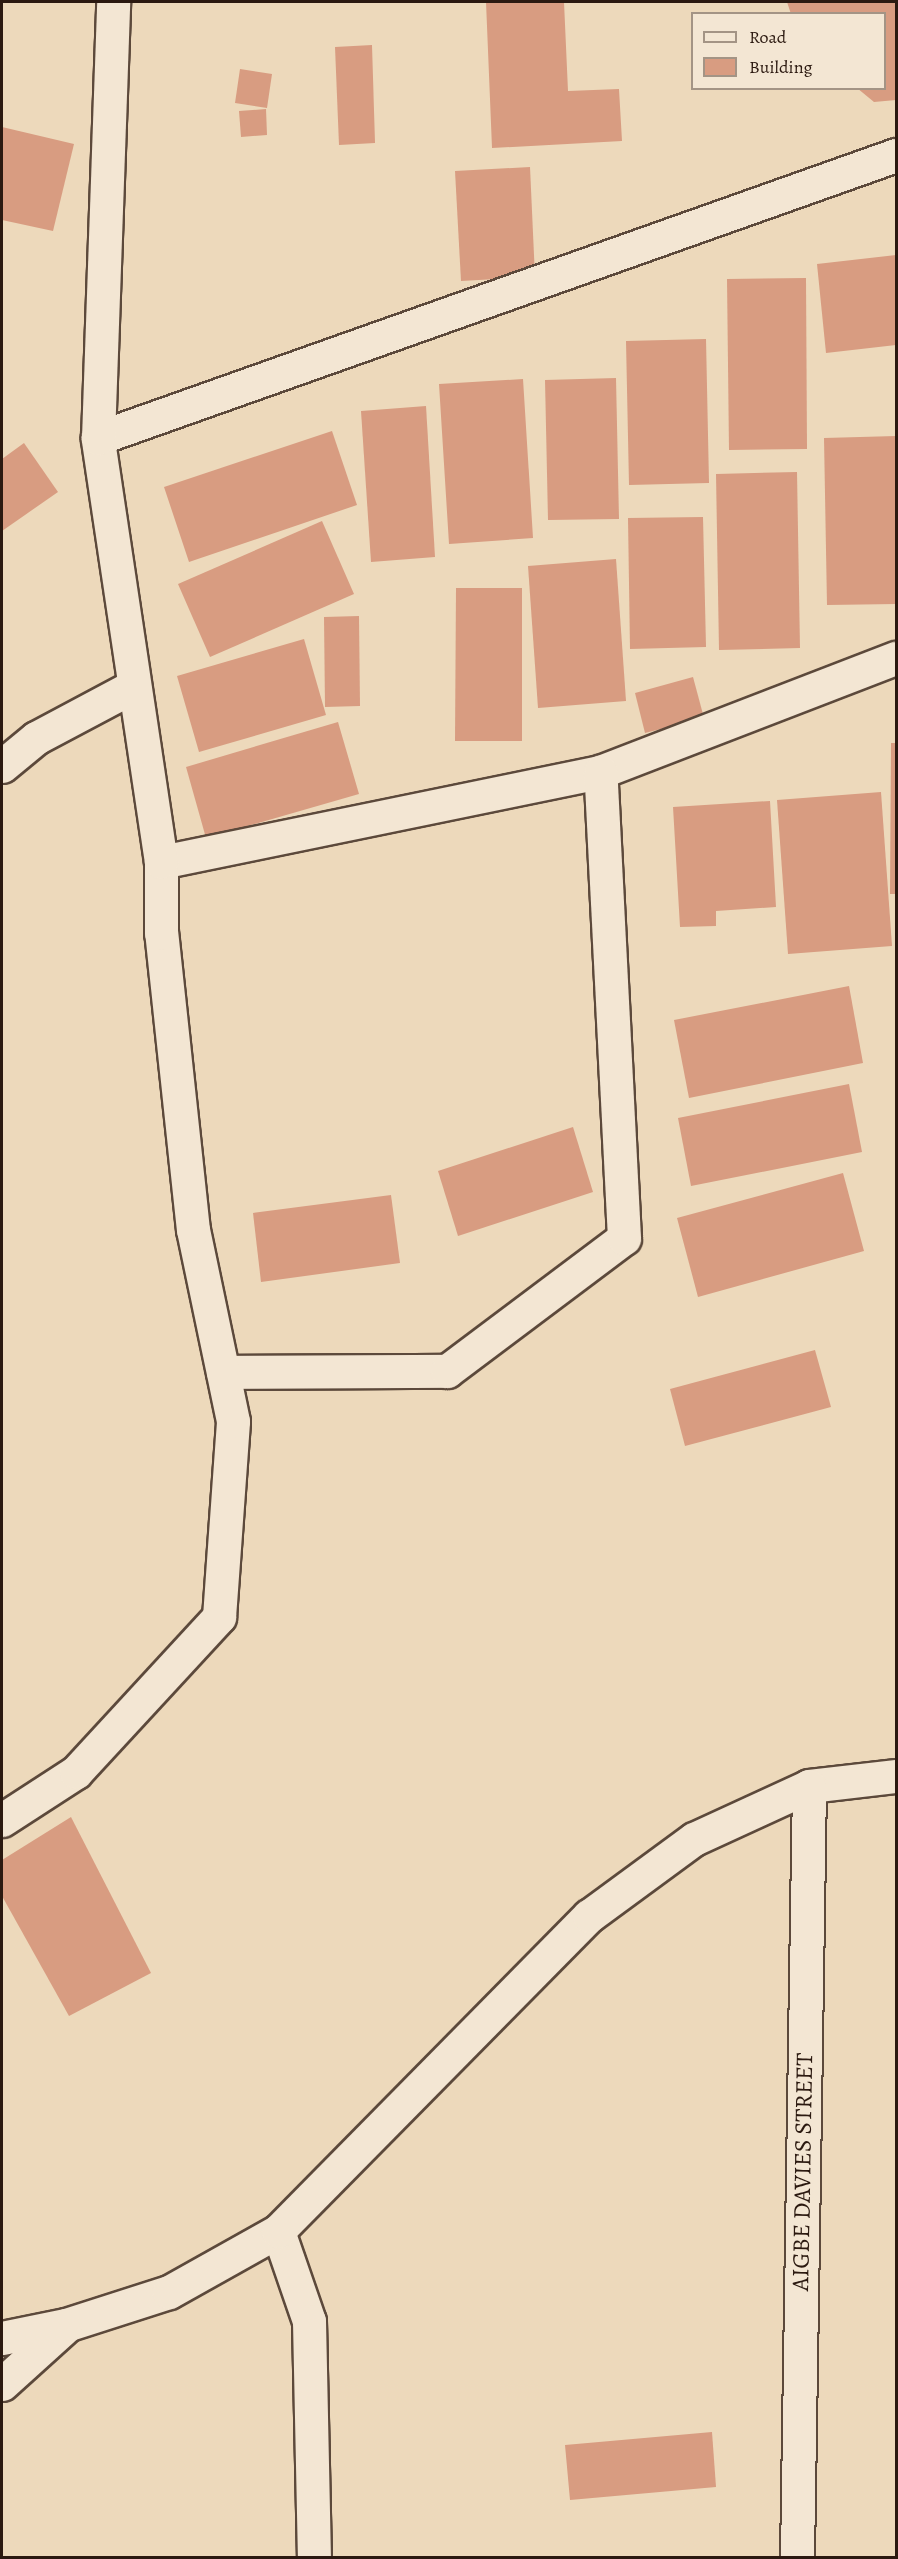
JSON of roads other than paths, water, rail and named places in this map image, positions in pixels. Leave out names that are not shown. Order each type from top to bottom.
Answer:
[{"type":"street","points":[[2,1820],[76,1772],[219,1617],[233,1421],[194,1230],[160,933],[161,862],[98,438],[114,2]]},
{"type":"street","points":[[98,438],[897,155]]},
{"type":"street","points":[[161,862],[600,772],[897,658]]},
{"type":"street","points":[[2,766],[36,738],[134,686]]},
{"type":"street","points":[[223,1372],[447,1371],[624,1238],[600,772]]},
{"type":"street","points":[[2,2338],[66,2325],[170,2292],[278,2231],[589,1916],[694,1839],[809,1786],[897,1776]]},
{"type":"street","name":"AIGBE DAVIES STREET","points":[[797,2558],[809,1786]]},
{"type":"street","points":[[278,2231],[309,2321],[314,2558]]},
{"type":"street","points":[[2,2384],[66,2325]]}]
